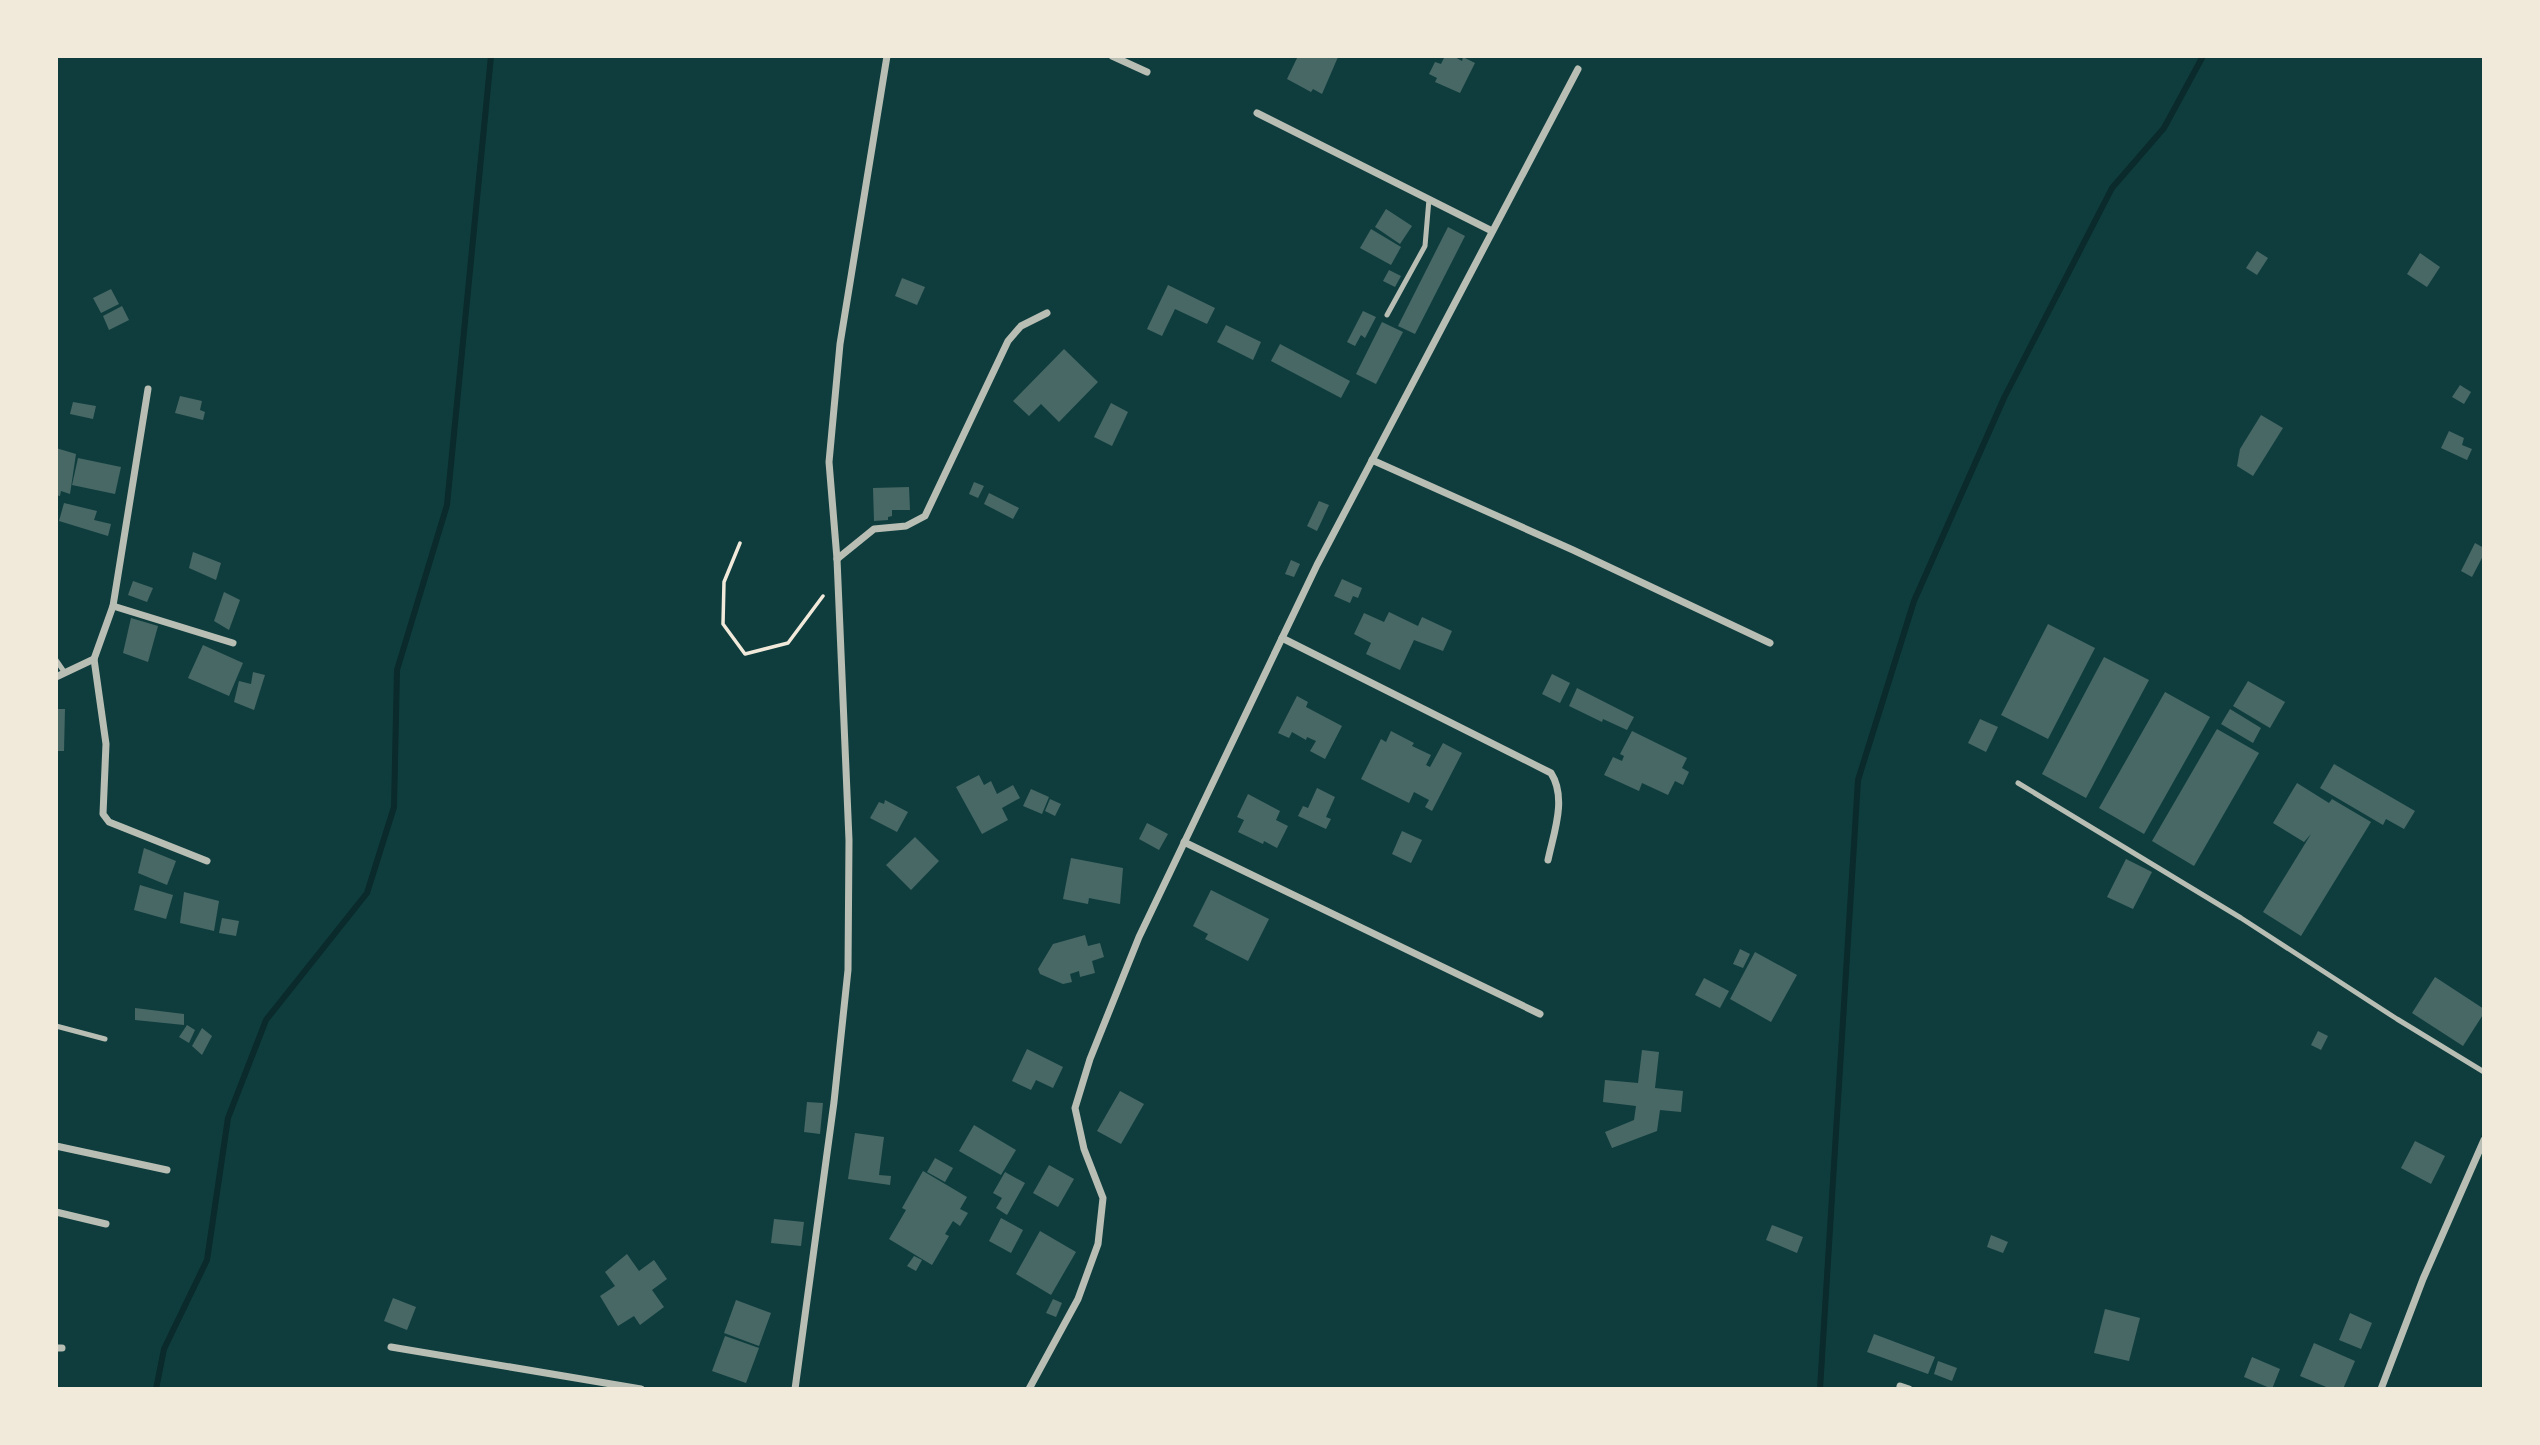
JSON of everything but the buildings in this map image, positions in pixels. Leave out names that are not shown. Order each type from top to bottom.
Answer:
[{"type":"street","points":[[795,1389],[834,1102],[848,970],[849,840],[837,559],[830,462],[840,344],[887,56]]},
{"type":"street","points":[[1112,56],[1147,72]]},
{"type":"street","points":[[1029,1389],[1078,1299],[1098,1244],[1103,1198],[1084,1149],[1075,1108],[1090,1059],[1139,937],[1282,638],[1372,460],[1578,69]]},
{"type":"street","points":[[1257,113],[1492,231]]},
{"type":"street","points":[[837,559],[874,529],[906,526],[925,516],[1008,341],[1021,326],[1048,313]]},
{"type":"street","points":[[148,389],[113,606],[94,659],[106,744],[103,814],[109,822],[207,862]]},
{"type":"street","points":[[1372,460],[1573,550],[1770,643]]},
{"type":"street","points":[[113,606],[233,643]]},
{"type":"street","points":[[1282,638],[1550,773],[1557,783],[1560,796],[1548,860]]},
{"type":"street","points":[[56,677],[94,659]]},
{"type":"street","points":[[1184,842],[1540,1014]]},
{"type":"street","points":[[2381,1389],[2423,1279],[2484,1140]]},
{"type":"street","points":[[56,1146],[167,1170]]},
{"type":"street","points":[[56,1212],[106,1224]]},
{"type":"street","points":[[391,1347],[641,1389]]},
{"type":"street","points":[[1900,1385],[1909,1389]]},
{"type":"lane","points":[[1387,315],[1425,246],[1429,198]]},
{"type":"lane","points":[[56,660],[65,673]]},
{"type":"lane","points":[[2018,783],[2241,918],[2484,1072]]},
{"type":"lane","points":[[56,1026],[105,1038]]},
{"type":"path","points":[[740,543],[724,582],[723,624],[745,654],[788,643],[822,600],[826,589]]},
{"type":"waterway","points":[[156,1389],[164,1349],[207,1260],[228,1118],[266,1020],[367,893],[394,807],[397,670],[447,505],[491,56]]},
{"type":"waterway","points":[[1820,1389],[1858,780],[1914,601],[2004,398],[2112,188],[2164,128],[2203,56]]}]
